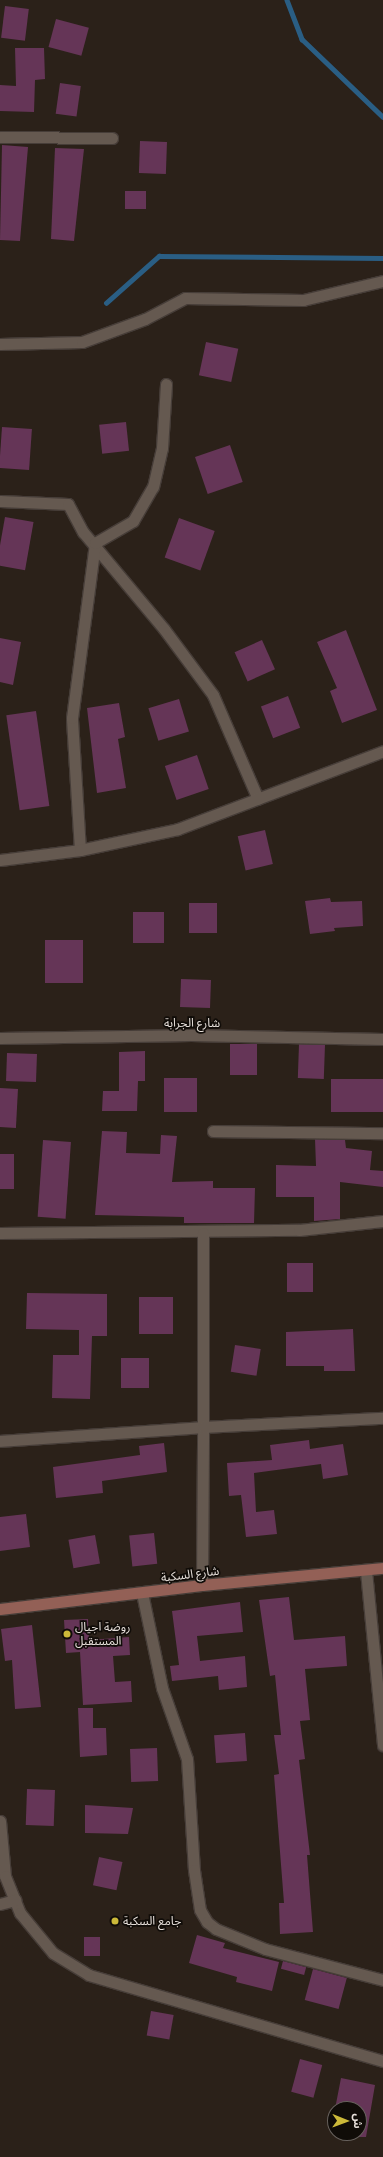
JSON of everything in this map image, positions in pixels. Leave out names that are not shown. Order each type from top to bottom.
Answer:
[{"type":"main road","name":"شارع السكبة","points":[[0,1609],[142,1593],[202,1584],[366,1571],[383,1568]]},
{"type":"street","points":[[0,137],[112,138]]},
{"type":"street","points":[[0,344],[82,342],[145,319],[185,298],[303,300],[383,281]]},
{"type":"street","points":[[95,543],[133,521],[152,487],[162,448],[166,384]]},
{"type":"street","points":[[0,501],[68,504],[83,532],[95,543],[213,695],[258,799]]},
{"type":"street","points":[[80,850],[72,718],[95,543]]},
{"type":"street","points":[[0,860],[80,850],[178,829],[383,751]]},
{"type":"street","name":"شارع الجرابة","points":[[0,1038],[191,1035],[383,1039]]},
{"type":"street","points":[[213,1131],[383,1133]]},
{"type":"street","points":[[0,1234],[202,1233],[299,1230],[383,1221]]},
{"type":"street","points":[[202,1233],[202,1584]]},
{"type":"street","points":[[0,1441],[203,1427],[383,1418]]},
{"type":"street","points":[[366,1571],[383,1745]]},
{"type":"street","points":[[142,1593],[162,1688],[187,1759],[194,1870],[200,1910],[206,1922],[265,1949],[383,1980]]},
{"type":"street","points":[[0,1821],[5,1876],[15,1900],[34,1934],[53,1953],[89,1975],[383,2061]]},
{"type":"street","points":[[0,1904],[15,1900]]},
{"type":"building","points":[[5,6],[29,9],[25,41],[1,38]]},
{"type":"building","points":[[56,19],[89,28],[81,56],[48,47]]},
{"type":"building","points":[[15,48],[44,48],[45,79],[35,80],[34,112],[0,111],[0,85],[16,86]]},
{"type":"building","points":[[60,83],[81,86],[76,117],[56,114]]},
{"type":"building","points":[[140,141],[167,142],[166,174],[139,173]]},
{"type":"building","points":[[2,145],[28,147],[20,241],[0,240]]},
{"type":"building","points":[[55,148],[84,149],[74,241],[51,239]]},
{"type":"building","points":[[125,191],[146,191],[146,209],[125,209]]},
{"type":"building","points":[[206,342],[238,349],[231,382],[199,375]]},
{"type":"building","points":[[126,422],[129,451],[102,454],[99,425]]},
{"type":"building","points":[[2,427],[32,429],[29,470],[0,468]]},
{"type":"building","points":[[230,445],[243,482],[208,494],[195,457]]},
{"type":"building","points":[[5,517],[34,522],[25,570],[0,566],[0,545]]},
{"type":"building","points":[[179,518],[215,531],[200,570],[165,557]]},
{"type":"building","points":[[346,630],[377,710],[342,723],[330,691],[337,688],[317,642]]},
{"type":"building","points":[[0,638],[21,642],[13,685],[0,682]]},
{"type":"building","points":[[262,640],[275,669],[248,681],[235,652]]},
{"type":"building","points":[[288,696],[300,728],[273,738],[261,706]]},
{"type":"building","points":[[179,699],[189,732],[158,741],[148,708]]},
{"type":"building","points":[[119,703],[125,737],[118,739],[126,788],[97,793],[87,708]]},
{"type":"building","points":[[36,711],[49,806],[20,810],[6,715]]},
{"type":"building","points":[[197,755],[209,789],[177,800],[165,766]]},
{"type":"building","points":[[265,830],[273,864],[246,870],[238,836]]},
{"type":"building","points":[[330,898],[331,902],[362,901],[363,926],[334,928],[335,931],[310,934],[305,901]]},
{"type":"building","points":[[189,903],[217,903],[217,933],[189,933]]},
{"type":"building","points":[[133,912],[164,912],[164,943],[133,943]]},
{"type":"building","points":[[45,940],[83,940],[83,983],[45,983]]},
{"type":"building","points":[[181,979],[211,980],[210,1008],[180,1007]]},
{"type":"building","points":[[230,1044],[257,1044],[257,1075],[230,1075]]},
{"type":"building","points":[[299,1044],[325,1045],[324,1079],[298,1078]]},
{"type":"building","points":[[145,1051],[145,1081],[138,1081],[137,1111],[102,1111],[103,1091],[119,1091],[119,1052]]},
{"type":"building","points":[[7,1053],[37,1054],[36,1082],[6,1081]]},
{"type":"building","points":[[164,1078],[197,1078],[197,1112],[164,1112]]},
{"type":"building","points":[[331,1079],[383,1079],[383,1112],[331,1112]]},
{"type":"building","points":[[0,1088],[18,1089],[16,1128],[0,1127]]},
{"type":"building","points":[[102,1131],[127,1132],[126,1153],[160,1154],[161,1135],[177,1136],[172,1182],[213,1181],[213,1188],[255,1188],[254,1223],[184,1223],[184,1217],[95,1215]]},
{"type":"building","points":[[315,1139],[345,1140],[346,1148],[372,1151],[370,1170],[383,1171],[383,1187],[340,1182],[340,1219],[314,1221],[314,1197],[276,1197],[276,1165],[316,1166]]},
{"type":"building","points":[[43,1140],[71,1142],[66,1219],[38,1217]]},
{"type":"building","points":[[0,1154],[14,1154],[14,1189],[0,1189]]},
{"type":"building","points":[[287,1263],[313,1263],[313,1292],[287,1292]]},
{"type":"building","points":[[27,1293],[107,1294],[107,1336],[92,1336],[90,1399],[52,1398],[53,1355],[79,1355],[79,1330],[26,1329]]},
{"type":"building","points":[[139,1297],[173,1297],[173,1334],[139,1334]]},
{"type":"building","points":[[353,1329],[355,1371],[324,1371],[324,1366],[286,1366],[286,1332]]},
{"type":"building","points":[[235,1345],[261,1349],[256,1376],[231,1372]]},
{"type":"building","points":[[121,1358],[149,1358],[149,1388],[121,1388]]},
{"type":"building","points":[[309,1440],[310,1449],[343,1444],[348,1475],[323,1479],[321,1464],[254,1473],[256,1512],[274,1510],[277,1534],[246,1537],[241,1495],[229,1496],[227,1463],[272,1460],[270,1445]]},
{"type":"building","points":[[164,1443],[167,1472],[102,1481],[103,1493],[56,1498],[53,1467],[140,1455],[139,1446]]},
{"type":"building","points":[[26,1514],[30,1547],[0,1551],[0,1517]]},
{"type":"building","points":[[154,1533],[157,1564],[132,1566],[129,1536]]},
{"type":"building","points":[[95,1535],[100,1564],[73,1568],[68,1540]]},
{"type":"building","points":[[289,1597],[294,1640],[345,1636],[347,1666],[305,1669],[310,1720],[300,1721],[305,1759],[299,1760],[310,1855],[307,1855],[313,1932],[280,1934],[279,1903],[284,1903],[274,1775],[279,1774],[274,1735],[281,1735],[275,1675],[270,1676],[259,1600]]},
{"type":"building","points":[[240,1602],[243,1632],[197,1636],[200,1661],[245,1656],[247,1687],[219,1690],[218,1676],[172,1681],[170,1666],[179,1665],[172,1611]]},
{"type":"building","points":[[88,1619],[89,1640],[129,1637],[130,1655],[113,1656],[115,1682],[131,1681],[132,1702],[83,1705],[80,1652],[66,1653],[64,1620]]},
{"type":"building","points":[[32,1625],[41,1707],[15,1709],[12,1660],[5,1661],[1,1629]]},
{"type":"building","points":[[78,1708],[93,1708],[93,1728],[106,1728],[107,1755],[80,1757]]},
{"type":"building","points":[[245,1733],[247,1761],[216,1763],[214,1735]]},
{"type":"building","points":[[157,1748],[158,1781],[131,1782],[130,1749]]},
{"type":"building","points":[[27,1789],[55,1790],[54,1826],[26,1825]]},
{"type":"building","points":[[85,1805],[133,1808],[128,1834],[85,1833]]},
{"type":"building","points":[[99,1857],[122,1862],[116,1890],[93,1885]]},
{"type":"building","points":[[197,1935],[225,1943],[223,1948],[279,1962],[272,1991],[236,1982],[237,1977],[189,1963]]},
{"type":"building","points":[[84,1937],[100,1937],[100,1956],[84,1956]]},
{"type":"building","points":[[283,1961],[306,1967],[304,1975],[281,1969]]},
{"type":"building","points":[[313,1969],[347,1978],[339,2009],[305,2000]]},
{"type":"building","points":[[151,2011],[174,2015],[169,2040],[147,2036]]},
{"type":"building","points":[[300,2059],[322,2065],[313,2098],[291,2092]]},
{"type":"building","points":[[341,2078],[375,2085],[367,2131],[367,2101],[337,2101]]},
{"type":"waterway","points":[[287,0],[302,39],[383,117]]},
{"type":"waterway","points":[[106,303],[159,256],[383,258]]},
{"type":"place","name":"روضة اجيال المستقبل","points":[[67,1634]]},
{"type":"place","name":"جامع السكبة","points":[[115,1921]]}]
